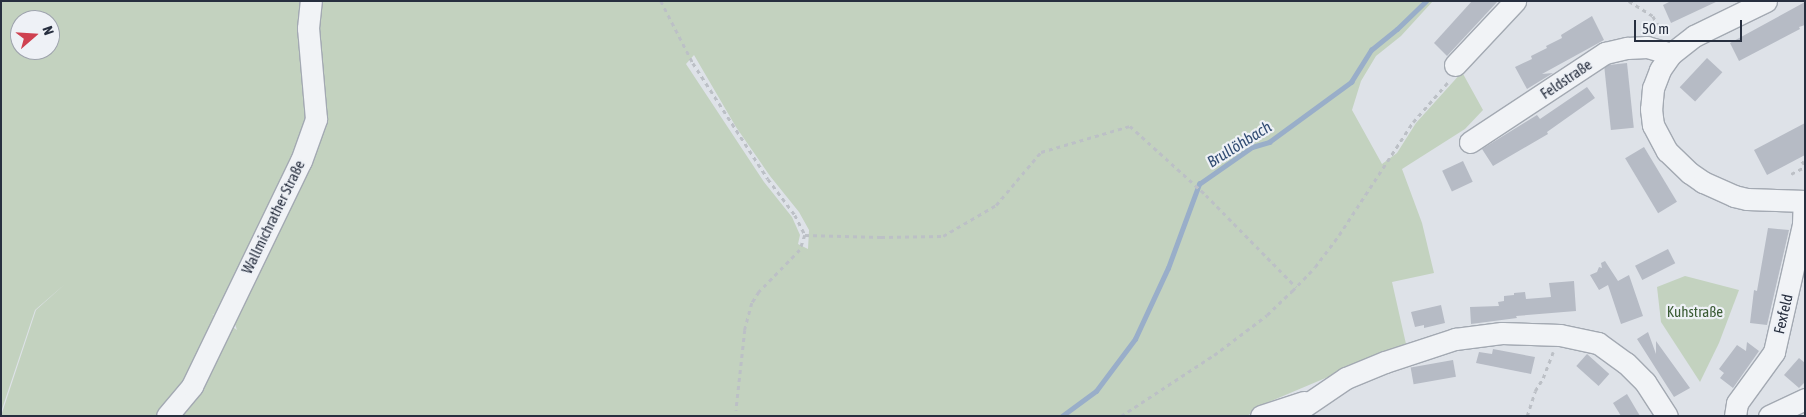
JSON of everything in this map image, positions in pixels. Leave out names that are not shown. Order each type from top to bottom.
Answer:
[{"type":"street","name":"Wallmichrather Straße","points":[[167,416],[192,386],[301,161],[313,128],[316,119],[308,28],[311,1]]},
{"type":"street","points":[[1455,65],[1515,1]]},
{"type":"street","points":[[1766,1],[1694,36],[1671,54],[1660,70],[1653,88],[1651,110],[1653,125],[1659,139],[1678,162],[1703,182],[1734,196],[1763,201],[1804,201]]},
{"type":"street","name":"Feldstraße","points":[[1470,142],[1605,53],[1628,48],[1647,47],[1671,54]]},
{"type":"street","name":"Fexfeld","points":[[1735,416],[1737,404],[1774,352],[1803,224],[1804,201]]},
{"type":"street","points":[[1290,416],[1354,375],[1385,362],[1455,339],[1502,333],[1560,334],[1598,342],[1626,363],[1645,382],[1667,416]]},
{"type":"street","points":[[1261,416],[1319,397]]},
{"type":"street","points":[[1769,416],[1805,400]]},
{"type":"path","points":[[661,1],[693,63],[768,179],[796,215],[805,236],[800,250],[758,292],[752,303],[745,330],[736,411]]},
{"type":"path","points":[[1629,1],[1652,16],[1664,34],[1671,54]]},
{"type":"path","points":[[1121,416],[1214,355],[1267,315],[1296,287],[1315,267],[1339,235],[1413,122],[1449,82],[1455,65]]},
{"type":"path","points":[[805,236],[881,238],[942,236],[996,205],[1041,152],[1130,126],[1206,195],[1296,287]]},
{"type":"path","points":[[1790,174],[1805,166],[1802,161]]},
{"type":"path","points":[[1527,416],[1560,334]]},
{"type":"green space","points":[[1,1],[304,1],[302,29],[298,41],[305,58],[315,29],[320,1],[1433,1],[1401,36],[1376,56],[1361,81],[1352,110],[1382,164],[1397,153],[1416,123],[1462,72],[1483,110],[1465,129],[1402,169],[1422,223],[1434,273],[1392,282],[1406,344],[1264,404],[1247,416],[1,416],[36,310],[65,284],[35,310],[1,412]],"holes":[[[694,55],[736,127],[770,176],[799,212],[809,230],[808,249],[798,244],[800,235],[792,217],[764,182],[686,64]],[[229,307],[237,330],[212,314],[215,315]]]},
{"type":"green space","name":"Kuhstraße","points":[[1685,276],[1739,290],[1719,343],[1700,382],[1661,322],[1657,287]]},
{"type":"building","points":[[1472,1],[1498,1],[1447,56],[1434,43]]},
{"type":"building","points":[[1671,1],[1718,1],[1671,23],[1663,5]]},
{"type":"building","points":[[1805,2],[1805,25],[1739,61],[1730,43]]},
{"type":"building","points":[[1592,16],[1604,40],[1542,74],[1553,73],[1527,89],[1515,67],[1532,59],[1531,56],[1547,48],[1546,46],[1562,38],[1561,35]]},
{"type":"building","points":[[1707,58],[1722,72],[1695,102],[1680,87]]},
{"type":"building","points":[[1627,63],[1634,128],[1611,130],[1604,65]]},
{"type":"building","points":[[1587,87],[1595,98],[1547,132],[1548,134],[1493,166],[1482,149],[1537,115],[1540,119]]},
{"type":"building","points":[[1805,123],[1805,155],[1767,175],[1754,150]]},
{"type":"building","points":[[1644,147],[1677,202],[1658,213],[1625,158]]},
{"type":"building","points":[[1463,161],[1473,182],[1452,192],[1442,171]]},
{"type":"building","points":[[1768,228],[1789,230],[1767,325],[1750,323],[1754,290],[1757,291]]},
{"type":"building","points":[[1668,249],[1675,263],[1642,280],[1635,266]]},
{"type":"building","points":[[1605,261],[1618,281],[1629,275],[1643,316],[1621,324],[1608,285],[1599,290],[1590,275],[1597,272],[1599,267],[1602,268],[1601,263]]},
{"type":"building","points":[[1574,281],[1576,311],[1516,316],[1517,318],[1471,324],[1470,307],[1499,306],[1498,302],[1504,301],[1504,296],[1514,295],[1514,293],[1525,292],[1526,299],[1551,297],[1549,283]]},
{"type":"building","points":[[1441,305],[1445,323],[1424,328],[1424,325],[1415,327],[1411,312]]},
{"type":"building","points":[[1648,332],[1656,354],[1656,341],[1690,388],[1674,397],[1637,339]]},
{"type":"building","points":[[1747,342],[1759,351],[1733,388],[1720,378],[1724,373],[1719,369],[1737,345],[1746,351]]},
{"type":"building","points":[[1493,349],[1535,357],[1531,374],[1476,363],[1479,352],[1492,354]]},
{"type":"building","points":[[1587,354],[1609,374],[1599,386],[1576,366]]},
{"type":"building","points":[[1799,358],[1805,363],[1805,382],[1799,388],[1784,375]]},
{"type":"building","points":[[1453,360],[1456,377],[1414,384],[1411,367]]},
{"type":"building","points":[[1627,394],[1640,416],[1621,416],[1613,403]]},
{"type":"waterway","name":"Brullöhbach","points":[[1062,416],[1096,391],[1135,339],[1168,268],[1199,184],[1252,147],[1269,142],[1351,82],[1371,50],[1397,29],[1426,1]]}]
